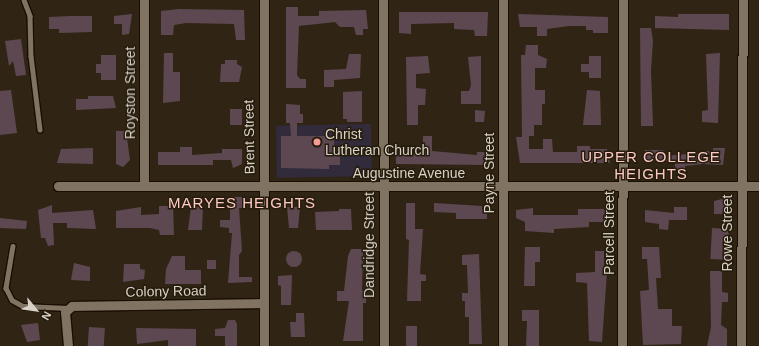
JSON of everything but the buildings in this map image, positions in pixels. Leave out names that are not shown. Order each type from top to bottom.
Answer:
[{"type":"street","name":"Royston Street","points":[[144,0],[144,185]]},
{"type":"street","name":"Brent Street","points":[[264,0],[264,346]]},
{"type":"street","name":"Dandridge Street","points":[[383,0],[384,346]]},
{"type":"street","name":"Payne Street","points":[[503,0],[503,346]]},
{"type":"street","name":"Parcell Street","points":[[622,346],[623,0]]},
{"type":"street","name":"Rowe Street","points":[[741,346],[743,0]]},
{"type":"street","name":"Augustine Avenue","points":[[58,186],[759,186]]},
{"type":"street","name":"Colony Road","points":[[68,308],[264,303]]},
{"type":"street","points":[[68,308],[65,316],[68,346]]},
{"type":"lane","points":[[24,0],[30,16],[31,56],[40,129]]},
{"type":"lane","points":[[13,246],[6,288],[12,300],[23,306],[68,308]]},
{"type":"shaded area","points":[[371,124],[372,176],[277,178],[276,126]]},
{"type":"place","name":"Christ Lutheran Church","points":[[317,142]]},
{"type":"district","name":"UPPER COLLEGE HEIGHTS","points":[[651,164]]},
{"type":"district","name":"MARYES HEIGHTS","points":[[242,203]]}]
